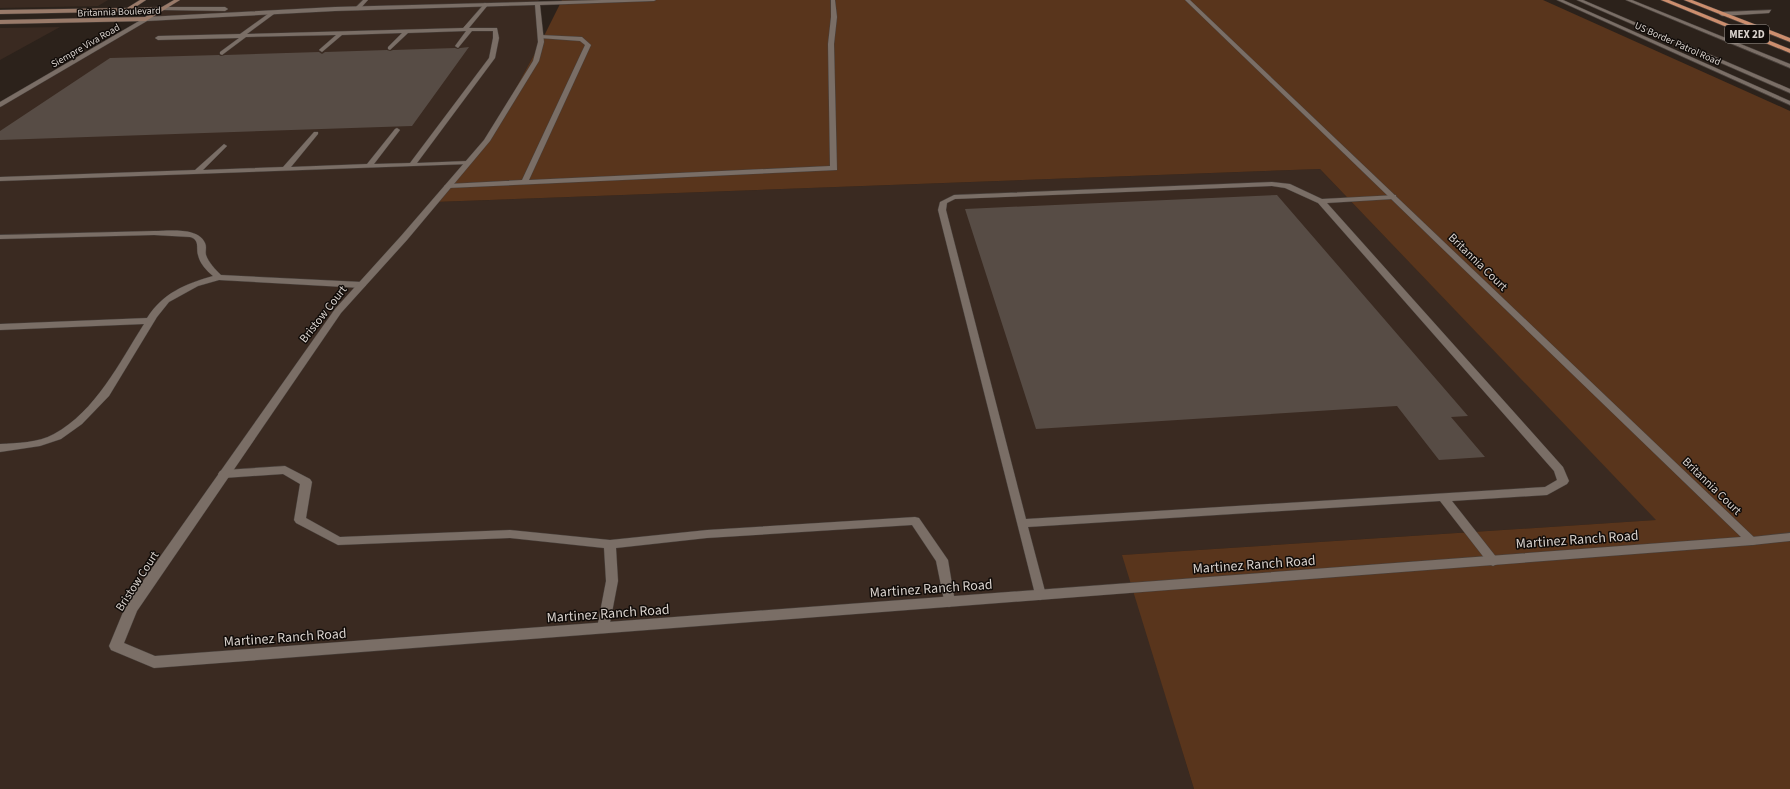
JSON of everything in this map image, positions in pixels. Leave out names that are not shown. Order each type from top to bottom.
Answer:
[{"type":"highway","name":"MEX 2D","points":[[1664,0],[1790,51]]},
{"type":"highway","name":"MEX 2D","points":[[1687,0],[1790,40]]},
{"type":"highway","points":[[1704,16],[1722,14]]},
{"type":"main road","name":"Siempre Viva Road","points":[[110,20],[144,0]]},
{"type":"main road","name":"Siempre Viva Road","points":[[146,20],[178,0]]},
{"type":"main road","name":"Britannia Boulevard","points":[[0,12],[164,9]]},
{"type":"main road","name":"Britannia Boulevard","points":[[0,22],[146,20]]},
{"type":"street","points":[[357,8],[366,0]]},
{"type":"street","name":"Britannia Boulevard","points":[[146,20],[357,8],[654,0]]},
{"type":"street","points":[[448,186],[834,168],[831,44],[834,17],[833,0]]},
{"type":"street","name":"Britannia Court","points":[[1187,0],[1752,541]]},
{"type":"street","name":"US Border Patrol Road","points":[[1559,0],[1790,103]]},
{"type":"street","points":[[1579,0],[1790,91]]},
{"type":"street","points":[[1628,0],[1790,66]]},
{"type":"street","name":"Bristow Court","points":[[116,646],[131,609],[338,311],[487,141],[536,61],[541,42],[538,3]]},
{"type":"street","points":[[458,46],[485,5]]},
{"type":"street","name":"Britannia Boulevard","points":[[164,9],[335,9]]},
{"type":"street","points":[[1722,14],[1769,11]]},
{"type":"street","points":[[222,53],[272,13]]},
{"type":"street","name":"Siempre Viva Road","points":[[0,105],[146,20]]},
{"type":"street","points":[[158,38],[495,29],[496,38],[492,58],[412,165]]},
{"type":"street","points":[[390,48],[407,31]]},
{"type":"street","points":[[322,50],[341,33]]},
{"type":"street","points":[[524,183],[588,45],[582,39],[541,38]]},
{"type":"street","points":[[369,166],[397,130]]},
{"type":"street","points":[[285,169],[316,133]]},
{"type":"street","points":[[198,172],[224,146]]},
{"type":"street","points":[[0,179],[468,163]]},
{"type":"street","points":[[1022,523],[1547,491],[1563,481],[1559,470],[1321,201],[1287,186],[1272,184],[954,197],[944,202],[942,210],[1040,595]]},
{"type":"street","points":[[1321,201],[1393,197]]},
{"type":"street","points":[[0,237],[154,233],[190,235],[197,238],[202,244],[202,255],[209,268],[219,277]]},
{"type":"street","points":[[0,448],[36,444],[57,437],[78,422],[105,394],[150,321],[166,300],[195,284],[219,277],[362,285]]},
{"type":"street","points":[[0,327],[150,321]]},
{"type":"street","points":[[224,474],[285,470],[306,482],[300,520],[338,541],[510,534],[610,544],[707,534],[915,521],[942,560],[949,602]]},
{"type":"street","points":[[1444,498],[1493,561]]},
{"type":"street","name":"Martinez Ranch Road","points":[[116,646],[154,662],[1493,561],[1790,537]]},
{"type":"street","points":[[603,628],[612,581],[610,544]]},
{"type":"shaded area","points":[[0,0],[108,0],[98,6],[0,8]]},
{"type":"shaded area","points":[[179,0],[539,0],[537,3],[541,42],[487,141],[435,202],[1320,169],[1657,520],[1123,555],[1194,789],[0,789],[0,105]]},
{"type":"shaded area","points":[[562,0],[1543,0],[1790,111],[1790,789],[1194,789],[1122,555],[1656,520],[1320,169],[434,202],[487,141]]},
{"type":"shaded area","points":[[60,27],[0,60],[0,28]]},
{"type":"building","points":[[469,47],[412,126],[0,140],[0,131],[110,58],[319,52],[322,54],[325,52],[458,49]]},
{"type":"building","points":[[1277,195],[1468,416],[1451,417],[1485,457],[1439,460],[1397,406],[1036,429],[965,209]]}]
